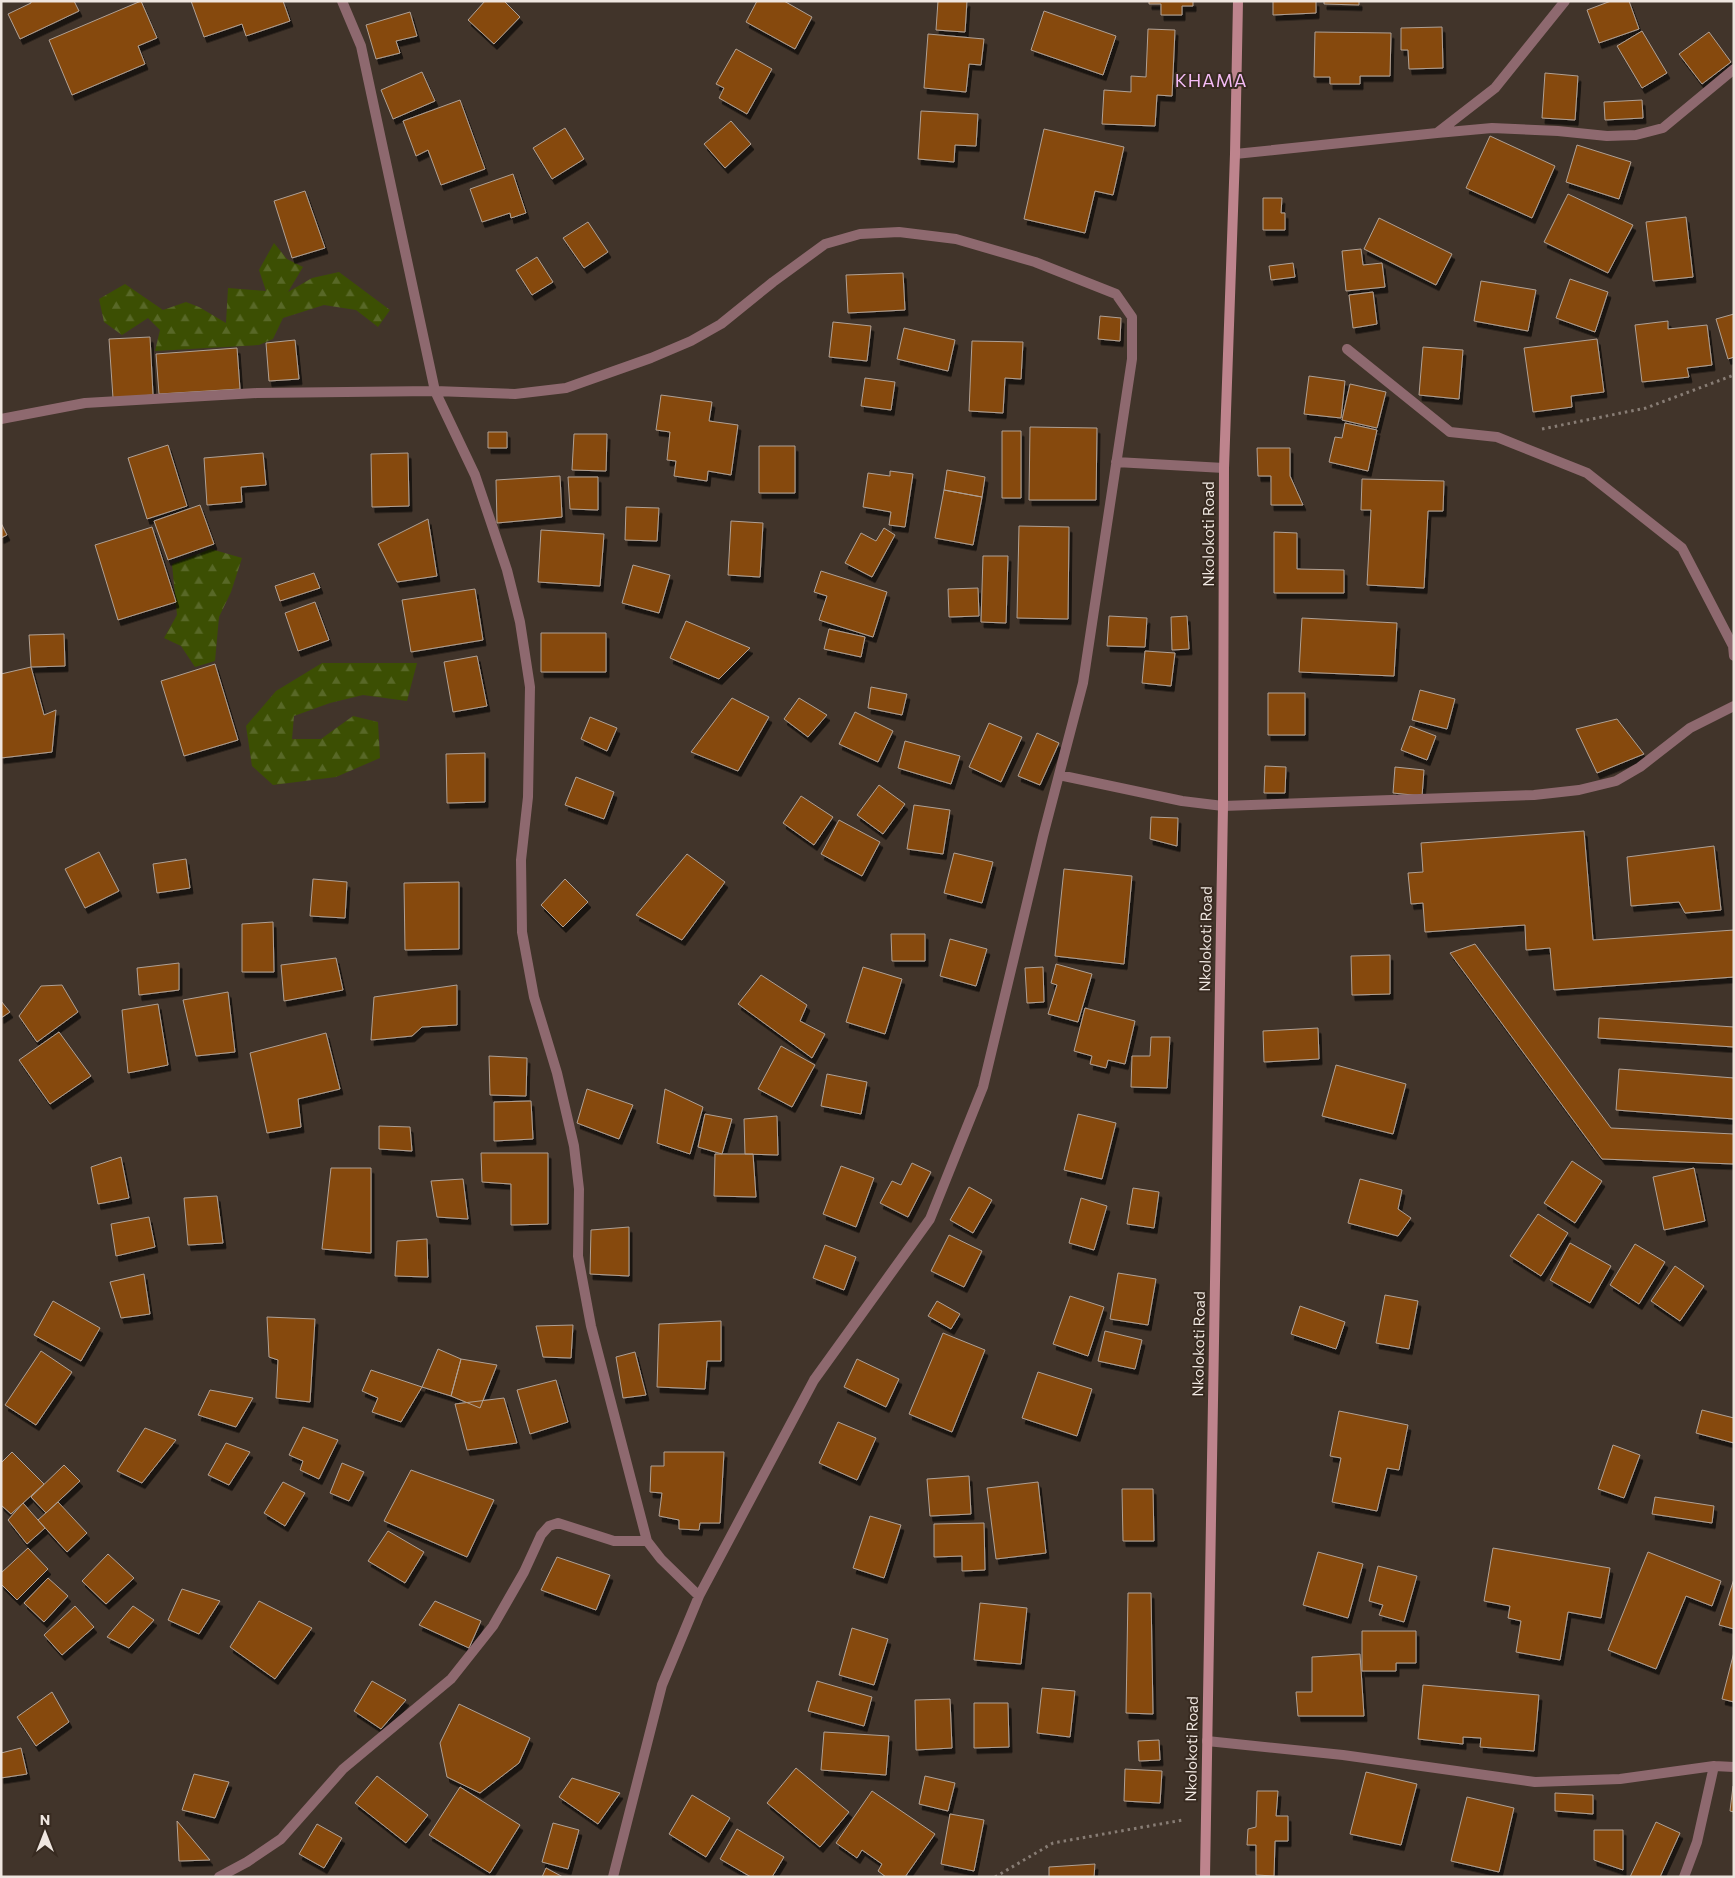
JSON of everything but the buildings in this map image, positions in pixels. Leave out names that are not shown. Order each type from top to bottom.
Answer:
[{"type":"main road","name":"Nkolokoti Road","points":[[1204,1877],[1223,806],[1224,468],[1235,154],[1238,1]]},
{"type":"street","points":[[342,1],[361,46],[435,391],[475,475],[507,570],[520,622],[530,687],[528,797],[521,860],[522,932],[534,997],[558,1073],[574,1146],[579,1189],[578,1256],[591,1326],[647,1541],[660,1559],[699,1596]]},
{"type":"street","points":[[1437,133],[1494,88],[1565,1]]},
{"type":"street","points":[[1235,154],[1492,128],[1558,131],[1607,136],[1636,135],[1663,128],[1734,70]]},
{"type":"street","points":[[1,419],[94,403],[257,393],[435,391],[515,394],[566,388],[651,358],[691,341],[721,324],[773,282],[825,244],[860,234],[899,232],[956,239],[1035,262],[1116,294],[1132,317],[1132,359],[1083,684],[983,1087],[930,1219],[814,1380],[699,1596],[662,1685],[613,1877]]},
{"type":"street","points":[[1347,349],[1450,432],[1497,437],[1587,473],[1682,548],[1733,646],[1734,656]]},
{"type":"street","points":[[1116,462],[1224,468]]},
{"type":"street","points":[[1059,775],[1173,800],[1223,806],[1534,795],[1579,790],[1616,781],[1640,767],[1690,728],[1734,706]]},
{"type":"street","points":[[219,1877],[247,1862],[281,1839],[318,1794],[343,1769],[451,1679],[493,1626],[524,1572],[541,1534],[549,1526],[558,1523],[614,1541],[647,1541]]},
{"type":"street","points":[[1207,1741],[1343,1755],[1534,1782],[1620,1779],[1714,1766],[1734,1767]]},
{"type":"street","points":[[1684,1877],[1697,1842],[1714,1766]]},
{"type":"path","points":[[1497,437],[1646,408],[1734,375]]},
{"type":"path","points":[[995,1877],[1053,1843],[1206,1816]]},
{"type":"green space","points":[[274,243],[287,259],[303,267],[288,292],[312,278],[339,272],[390,310],[378,327],[356,310],[324,305],[283,318],[273,339],[259,345],[155,351],[160,330],[148,318],[122,335],[104,322],[99,299],[125,284],[163,310],[186,302],[199,307],[226,323],[228,288],[266,291],[259,270]]},
{"type":"green space","points":[[211,549],[242,558],[231,592],[219,617],[215,661],[195,667],[181,646],[164,638],[177,615],[172,564]]},
{"type":"green space","points":[[322,663],[417,663],[407,701],[363,695],[330,703],[294,716],[292,739],[321,739],[353,716],[378,722],[380,758],[336,777],[273,785],[252,766],[246,726],[276,691]]},
{"type":"district","name":"KHAMA","points":[[1211,81]]}]
